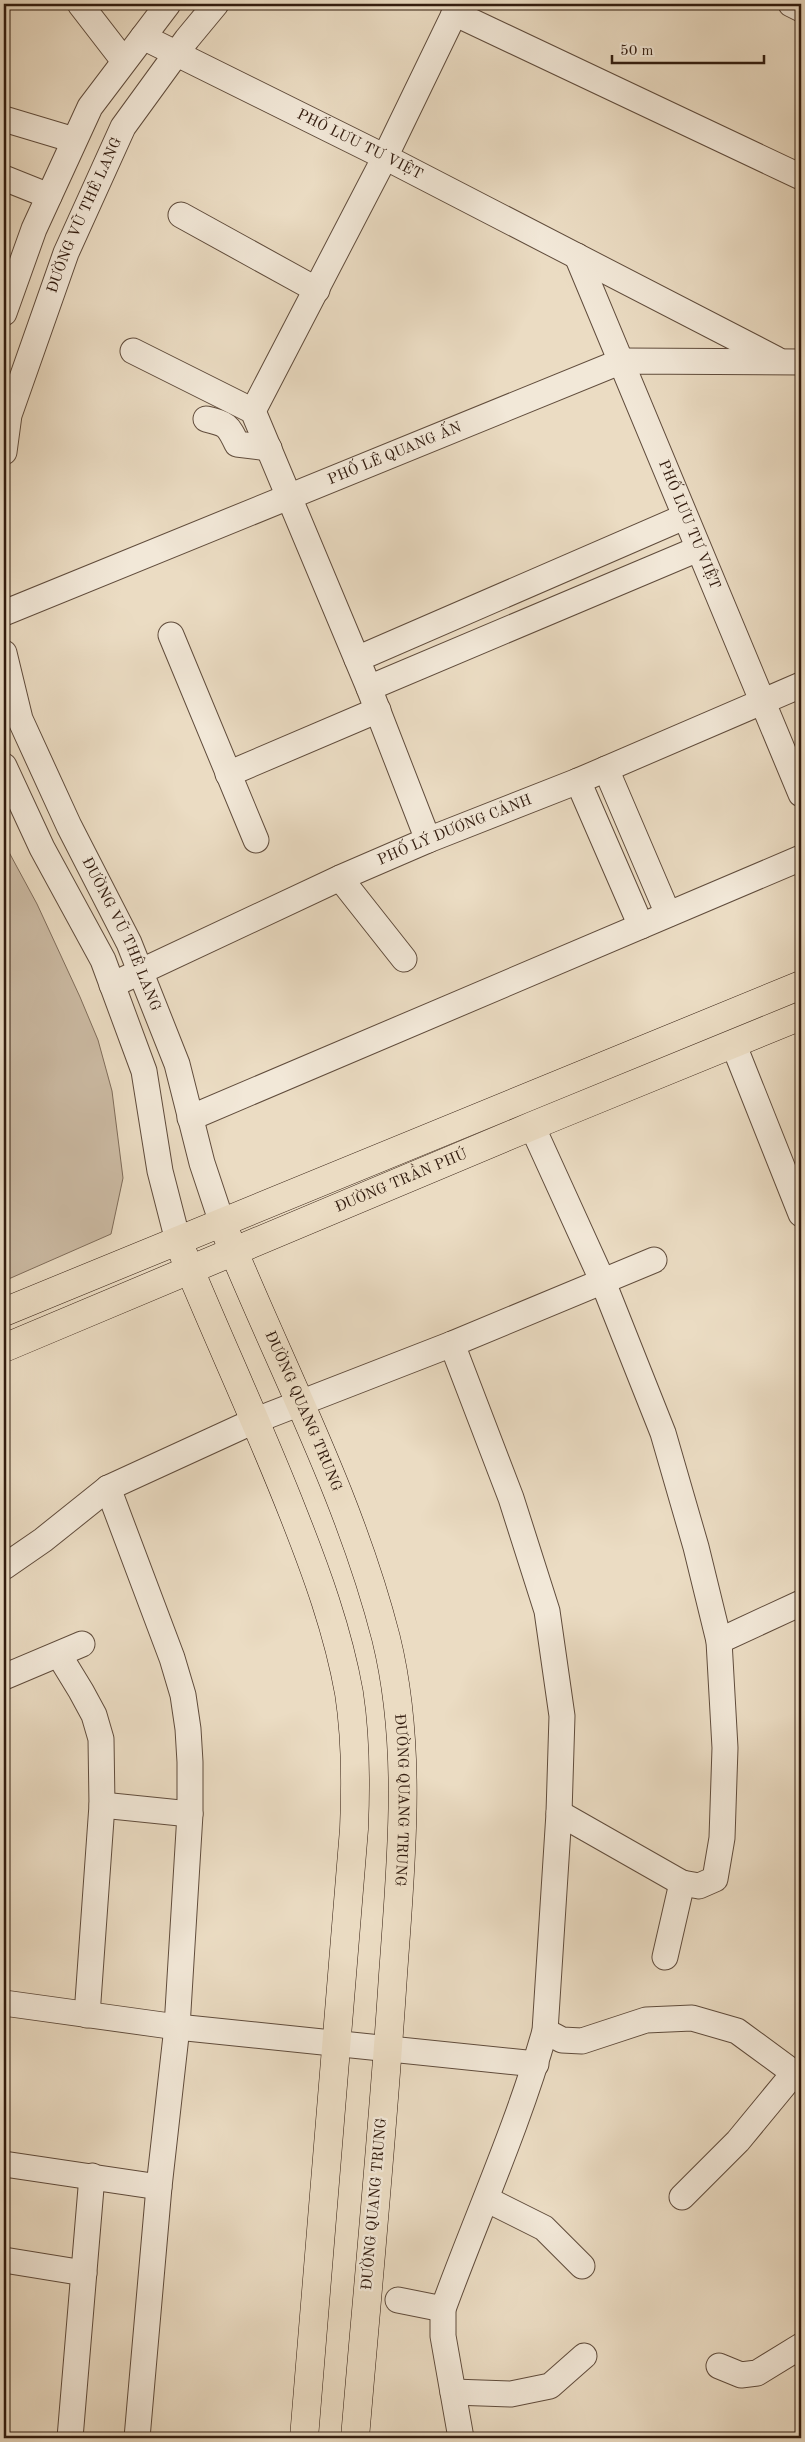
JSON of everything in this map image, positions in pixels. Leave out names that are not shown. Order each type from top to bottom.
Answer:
[{"type":"main road","name":"ĐƯỜNG TRẦN PHÚ","points":[[4,1312],[801,985]]},
{"type":"main road","name":"ĐƯỜNG TRẦN PHÚ","points":[[4,1348],[234,1253],[532,1126],[801,1016]]},
{"type":"main road","name":"ĐƯỜNG QUANG TRUNG","points":[[222,1223],[300,1402],[355,1542],[386,1638],[396,1691],[401,1738],[403,1838],[388,2047],[355,2438]]},
{"type":"main road","points":[[178,1242],[312,1564],[326,1605],[349,1694],[355,1802],[338,2043],[304,2438]]},
{"type":"street","points":[[80,4],[124,61]]},
{"type":"street","points":[[4,314],[34,229],[90,107],[168,4]]},
{"type":"street","name":"ĐƯỜNG VŨ THÊ LANG","points":[[4,452],[9,415],[66,253],[123,127],[177,53],[216,4]]},
{"type":"street","points":[[791,4],[801,9]]},
{"type":"street","points":[[253,411],[318,290],[385,157],[456,8],[801,177]]},
{"type":"street","name":"PHỐ LƯU TƯ VIỆT","points":[[143,37],[791,362]]},
{"type":"street","points":[[4,119],[74,140]]},
{"type":"street","points":[[4,178],[49,196]]},
{"type":"street","points":[[181,215],[318,290]]},
{"type":"street","name":"PHỐ LƯU TƯ VIỆT","points":[[577,256],[622,361],[684,517],[801,794]]},
{"type":"street","points":[[133,352],[253,411],[357,659],[428,840]]},
{"type":"street","name":"PHỐ LÊ QUANG ẤN","points":[[4,613],[622,361],[791,362]]},
{"type":"street","points":[[206,420],[224,423],[229,427],[237,444],[269,448]]},
{"type":"street","points":[[357,659],[684,517]]},
{"type":"street","points":[[228,774],[373,699],[698,548]]},
{"type":"street","points":[[171,634],[256,840]]},
{"type":"street","name":"ĐƯỜNG VŨ THÊ LANG","points":[[4,653],[20,719],[69,826],[129,943],[177,1064],[202,1163],[222,1223]]},
{"type":"street","name":"PHỐ LÝ DƯƠNG CẢNH","points":[[112,985],[340,878],[428,840],[578,781],[801,684]]},
{"type":"street","name":"ĐƯỜNG VŨ THÊ LANG","points":[[4,766],[42,848],[103,960],[144,1071],[160,1171],[178,1242]]},
{"type":"street","points":[[606,769],[668,914]]},
{"type":"street","points":[[578,781],[641,926]]},
{"type":"street","points":[[190,1118],[801,858]]},
{"type":"street","points":[[340,878],[404,959]]},
{"type":"street","points":[[733,1044],[801,1214]]},
{"type":"street","points":[[532,1126],[603,1282],[663,1433],[696,1547],[719,1641],[726,1748],[720,1861],[715,1879],[699,1886],[682,1883],[559,1813]]},
{"type":"street","points":[[4,1567],[43,1540],[108,1488],[254,1421],[452,1344],[654,1260]]},
{"type":"street","points":[[452,1344],[511,1498],[547,1611],[562,1716],[559,1813],[545,2031],[536,2064],[443,2309],[443,2336],[461,2438]]},
{"type":"street","points":[[108,1488],[172,1658],[183,1695],[188,1729],[190,1814],[177,2027],[159,2187],[137,2438]]},
{"type":"street","points":[[719,1641],[801,1604]]},
{"type":"street","points":[[5,1671],[59,1655],[82,1644]]},
{"type":"street","points":[[59,1655],[90,1707],[101,1739],[102,1805],[87,2014]]},
{"type":"street","points":[[102,1805],[190,1814]]},
{"type":"street","points":[[665,1957],[682,1883]]},
{"type":"street","points":[[4,2003],[177,2027],[388,2047],[536,2064]]},
{"type":"street","points":[[545,2031],[562,2040],[582,2041],[646,2020],[692,2018],[737,2031],[798,2075],[738,2142],[682,2197]]},
{"type":"street","points":[[4,2164],[159,2187]]},
{"type":"street","points":[[70,2438],[92,2176]]},
{"type":"street","points":[[486,2199],[544,2228],[582,2266]]},
{"type":"street","points":[[4,2260],[84,2273]]},
{"type":"street","points":[[398,2300],[443,2309]]},
{"type":"street","points":[[719,2366],[741,2375],[757,2373],[801,2346]]},
{"type":"street","points":[[452,2392],[511,2394],[550,2386],[584,2356]]},
{"type":"shaded area","points":[[4,843],[37,904],[98,1040],[112,1091],[123,1178],[111,1234],[4,1281]]}]
